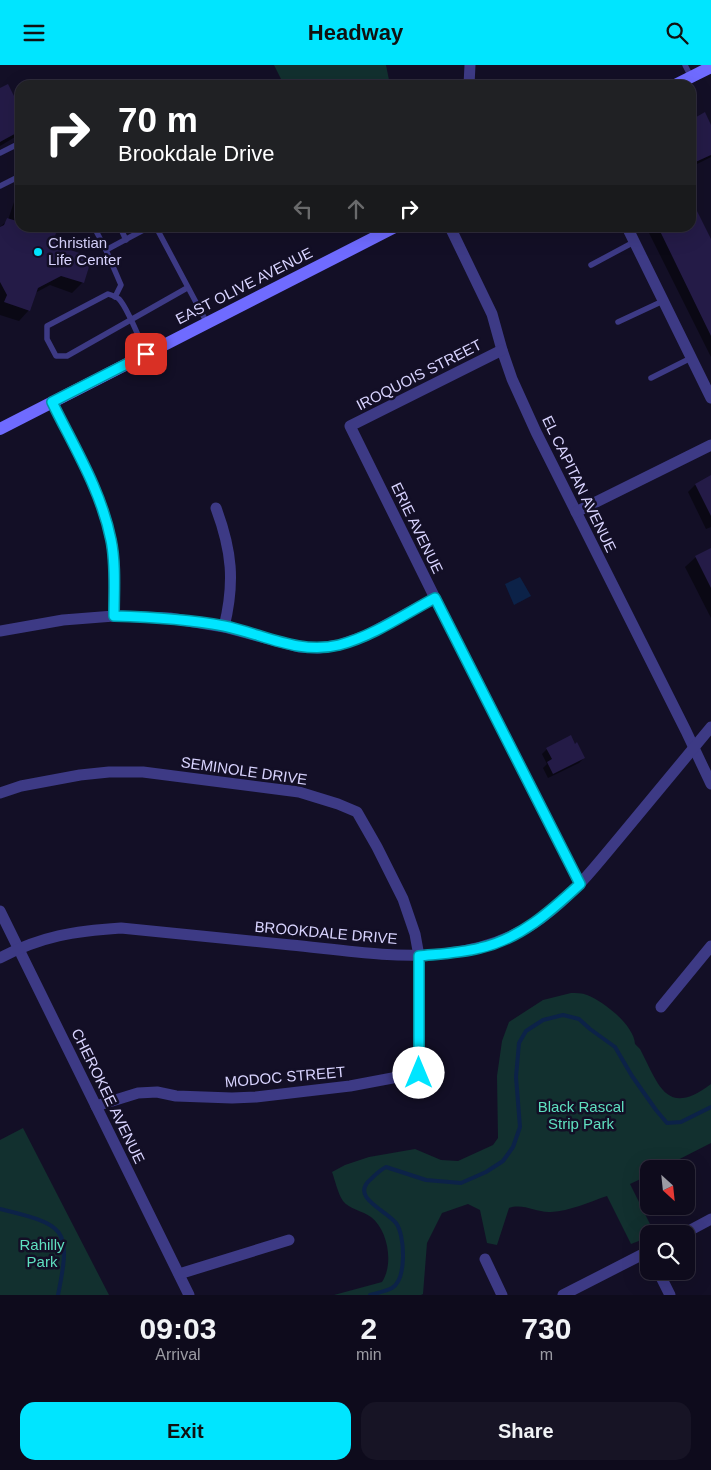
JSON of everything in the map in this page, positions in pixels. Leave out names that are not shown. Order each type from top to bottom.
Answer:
[{"type":"main road","points":[[685,80],[711,67]]},
{"type":"main road","name":"EAST OLIVE AVENUE","points":[[0,429],[385,232]]},
{"type":"street","points":[[469,80],[470,65]]},
{"type":"street","name":"EL CAPITAN AVENUE","points":[[452,232],[492,314],[502,350],[516,388],[711,784]]},
{"type":"street","points":[[629,232],[711,398]]},
{"type":"street","name":"IROQUOIS STREET","points":[[350,426],[502,350]]},
{"type":"street","points":[[52,402],[88,472],[101,501],[107,521],[114,576],[114,616]]},
{"type":"street","name":"ERIE AVENUE","points":[[350,426],[580,884]]},
{"type":"street","points":[[576,512],[711,445]]},
{"type":"street","points":[[216,508],[227,539],[231,571],[230,603],[224,627]]},
{"type":"street","points":[[0,631],[62,620],[114,616],[170,618],[253,633],[279,643],[319,648],[339,645],[365,636],[435,598]]},
{"type":"street","name":"BROOKDALE DRIVE","points":[[0,958],[18,948],[50,937],[80,931],[121,928],[376,954],[419,956],[481,948],[526,928],[552,910],[580,884],[711,727]]},
{"type":"street","name":"SEMINOLE DRIVE","points":[[0,793],[36,783],[80,775],[110,772],[143,773],[299,792],[357,812],[377,847],[410,916],[419,956],[419,1073]]},
{"type":"street","name":"CHEROKEE AVENUE","points":[[0,911],[189,1295]]},
{"type":"street","points":[[661,1007],[711,946]]},
{"type":"street","name":"MODOC STREET","points":[[96,1106],[138,1093],[157,1092],[176,1096],[256,1097],[350,1086],[419,1073]]},
{"type":"street","points":[[695,1228],[711,1219]]},
{"type":"street","points":[[179,1274],[289,1239]]},
{"type":"street","points":[[563,1295],[640,1256]]},
{"type":"street","points":[[485,1259],[502,1295]]},
{"type":"street","points":[[662,1280],[670,1295]]},
{"type":"lane","points":[[685,65],[691,77]]},
{"type":"lane","points":[[0,153],[15,146]]},
{"type":"lane","points":[[0,186],[15,178]]},
{"type":"lane","points":[[97,232],[121,285],[115,297]]},
{"type":"lane","points":[[122,232],[126,240]]},
{"type":"lane","points":[[106,250],[140,232]]},
{"type":"lane","points":[[159,232],[207,323]]},
{"type":"lane","points":[[591,265],[634,242]]},
{"type":"lane","points":[[146,354],[131,321],[119,299],[108,294],[47,326],[47,339],[56,356],[67,356],[131,321],[187,287]]},
{"type":"lane","points":[[618,323],[663,301]]},
{"type":"lane","points":[[651,378],[691,358]]},
{"type":"green space","points":[[274,65],[386,65],[389,80],[282,80]]},
{"type":"green space","name":"Black Rascal Strip Park","points":[[571,993],[583,994],[594,998],[609,1008],[629,1029],[635,1044],[640,1049],[659,1085],[666,1093],[674,1097],[684,1098],[696,1094],[711,1084],[711,1143],[678,1160],[640,1160],[640,1179],[630,1184],[640,1204],[640,1215],[646,1215],[650,1225],[640,1225],[640,1240],[631,1244],[607,1196],[558,1211],[546,1212],[520,1207],[509,1208],[497,1245],[487,1243],[480,1210],[468,1204],[442,1213],[427,1243],[423,1294],[334,1295],[382,1282],[386,1275],[388,1257],[382,1230],[371,1217],[343,1201],[332,1172],[345,1165],[369,1157],[415,1149],[441,1160],[458,1161],[493,1145],[498,1138],[497,1076],[502,1041],[509,1022],[543,1000]]},
{"type":"green space","name":"Rahilly Park","points":[[23,1128],[109,1295],[0,1295],[0,1140]]},
{"type":"water","points":[[520,577],[531,596],[514,605],[505,584]]},
{"type":"building","points":[[8,84],[15,98],[15,134],[0,142],[0,88]]},
{"type":"building","points":[[705,112],[711,125],[711,155],[696,162],[696,117]]},
{"type":"building","points":[[696,209],[711,239],[711,336],[660,232],[696,232]]},
{"type":"building","name":"Christian Life Center","points":[[7,218],[15,220],[15,232],[56,232],[55,236],[64,239],[61,247],[92,257],[84,283],[61,276],[38,288],[30,311],[4,302],[7,295],[0,282],[0,227],[4,225]]},
{"type":"building","points":[[711,475],[711,516],[695,484]]},
{"type":"building","points":[[711,548],[711,588],[695,556]]},
{"type":"building","points":[[571,735],[585,758],[553,774],[547,762],[552,759],[546,748]]},
{"type":"waterway","points":[[370,1295],[390,1289],[397,1283],[402,1267],[403,1246],[396,1223],[372,1203],[364,1192],[365,1186],[376,1174],[386,1167],[426,1180],[461,1183],[486,1172],[503,1161],[513,1147],[520,1127],[516,1077],[519,1043],[526,1031],[543,1020],[563,1015],[579,1019],[615,1047],[632,1076],[667,1123],[681,1122],[711,1107]]},
{"type":"waterway","points":[[0,1209],[51,1225],[59,1233],[63,1242],[64,1255],[58,1295]]},
{"type":"place","name":"Christian Life Center","points":[[38,252]]},
{"type":"route","points":[[146,354],[52,402],[88,472],[101,501],[107,521],[114,576],[114,616],[170,618],[253,633],[279,643],[319,648],[339,645],[365,636],[435,598],[580,884],[552,910],[526,928],[502,940],[481,948],[419,956],[419,1073]]}]
